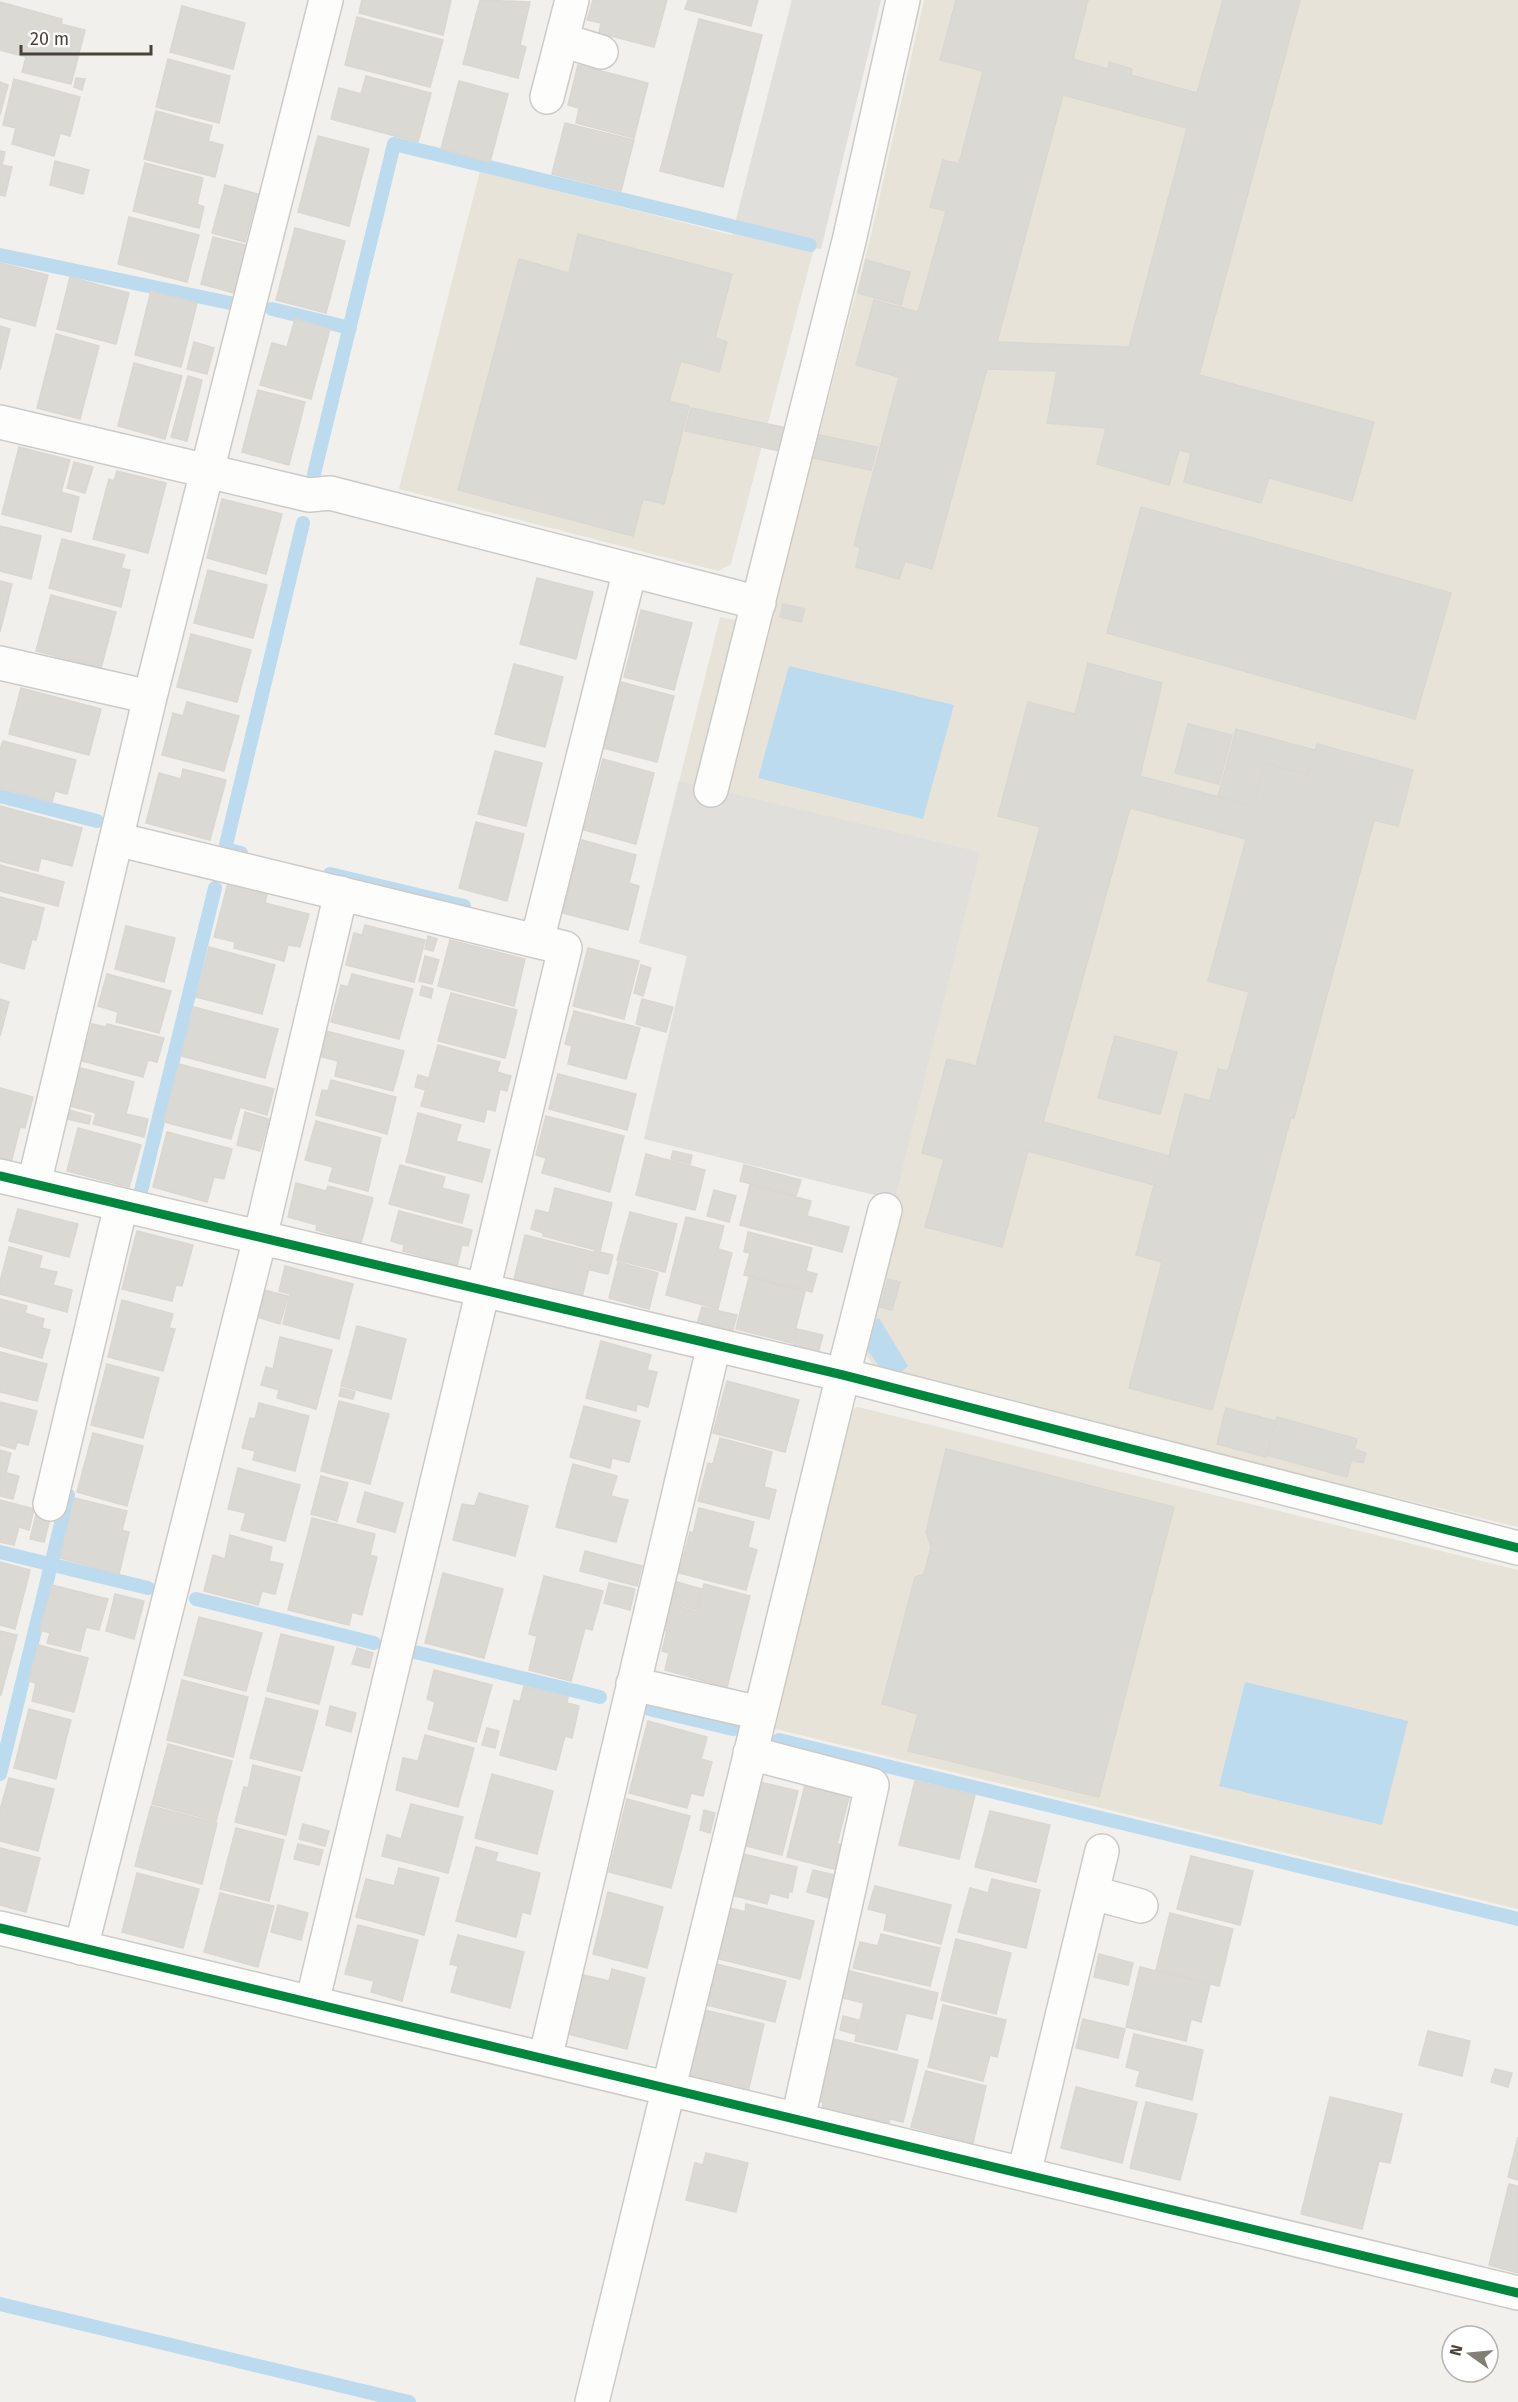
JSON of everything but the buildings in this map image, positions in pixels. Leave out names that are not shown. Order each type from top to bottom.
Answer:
[{"type":"street","points":[[326,0],[116,839],[10,1184],[121,1205],[843,1375],[1518,1548]]},
{"type":"street","points":[[547,97],[572,0]]},
{"type":"street","points":[[711,790],[849,241],[903,0]]},
{"type":"street","points":[[562,40],[601,52]]},
{"type":"street","points":[[0,422],[309,495],[330,493],[759,603]]},
{"type":"street","points":[[537,941],[630,570]]},
{"type":"street","points":[[0,663],[150,697]]},
{"type":"street","points":[[116,839],[565,948],[312,2003]]},
{"type":"street","points":[[81,1948],[260,1238],[341,893]]},
{"type":"street","points":[[50,1504],[121,1205]]},
{"type":"street","points":[[592,2402],[667,2088],[885,1210]]},
{"type":"street","points":[[545,2059],[714,1345]]},
{"type":"street","points":[[633,1684],[760,1713]]},
{"type":"street","points":[[750,1753],[872,1785],[798,2119]]},
{"type":"street","points":[[1024,2174],[1102,1851]]},
{"type":"street","points":[[1093,1893],[1141,1906]]},
{"type":"street","points":[[0,1928],[1518,2293]]},
{"type":"shaded area","points":[[792,0],[881,0],[821,249],[814,248],[731,564],[718,571],[399,489],[480,171],[732,235]]},
{"type":"shaded area","points":[[792,0],[881,0],[821,249],[734,228]]},
{"type":"shaded area","points":[[924,0],[1518,0],[1518,1527],[879,1373],[861,1348],[902,1201],[644,1139],[687,956],[639,943],[720,617],[769,626],[870,239]]},
{"type":"shaded area","points":[[679,781],[980,852],[895,1200],[644,1139],[687,956],[639,943]]},
{"type":"shaded area","points":[[858,1407],[1518,1570],[1518,1909],[767,1727],[848,1411]]},
{"type":"water","points":[[789,666],[954,705],[923,819],[758,778]]},
{"type":"water","points":[[879,1318],[908,1366],[898,1375],[879,1366],[866,1348],[874,1320]]},
{"type":"water","points":[[1245,1682],[1408,1721],[1382,1825],[1219,1786]]},
{"type":"waterway","points":[[314,474],[394,144],[810,245]]},
{"type":"waterway","points":[[0,255],[230,303]]},
{"type":"waterway","points":[[272,309],[350,328]]},
{"type":"waterway","points":[[241,853],[225,849],[303,523]]},
{"type":"waterway","points":[[0,796],[97,821]]},
{"type":"waterway","points":[[330,874],[464,906]]},
{"type":"waterway","points":[[141,1191],[215,888]]},
{"type":"waterway","points":[[0,1774],[68,1495]]},
{"type":"waterway","points":[[0,1552],[148,1588]]},
{"type":"waterway","points":[[196,1599],[374,1643]]},
{"type":"waterway","points":[[415,1652],[600,1697]]},
{"type":"waterway","points":[[649,1709],[733,1729]]},
{"type":"waterway","points":[[779,1740],[1518,1919]]},
{"type":"waterway","points":[[0,2304],[409,2402]]},
{"type":"cycle path","points":[[0,1176],[843,1375],[1518,1548]]},
{"type":"cycle path","points":[[0,1928],[1518,2293]]}]
